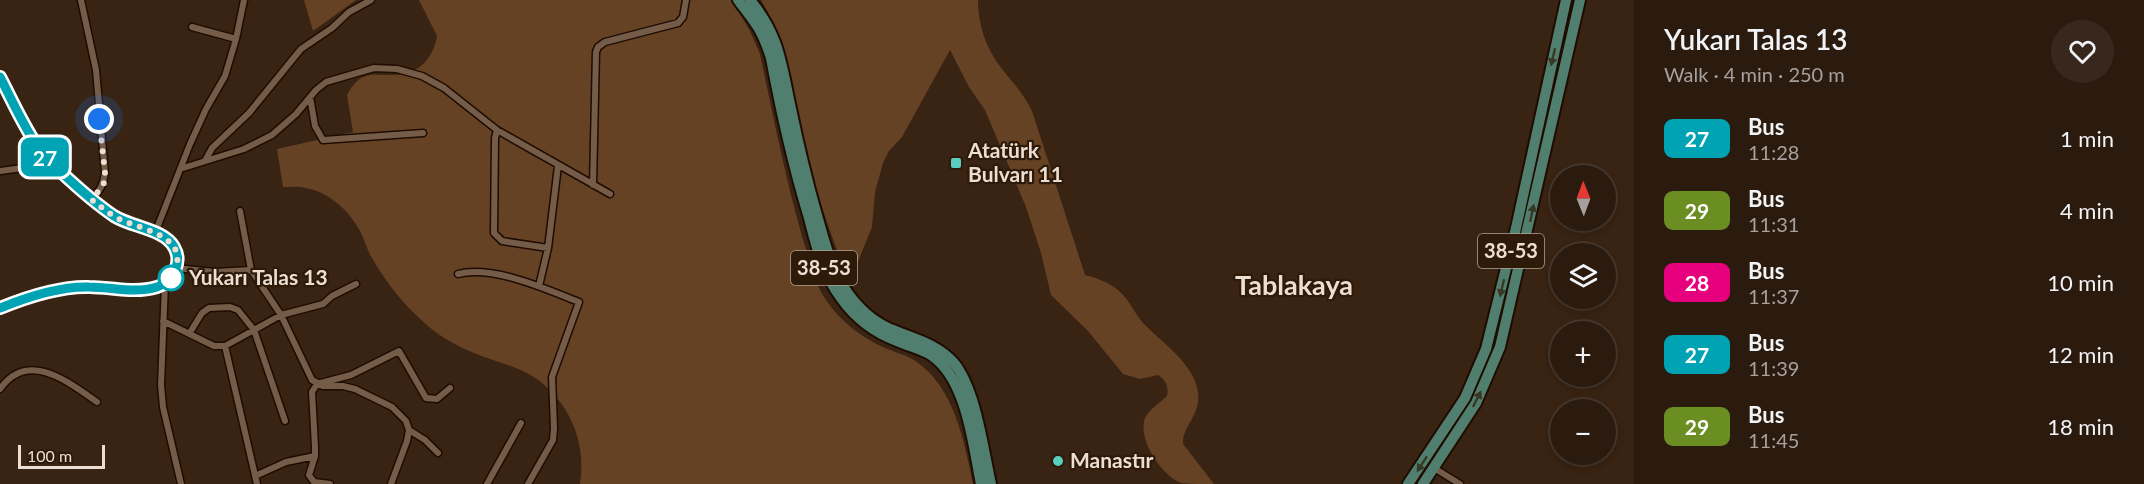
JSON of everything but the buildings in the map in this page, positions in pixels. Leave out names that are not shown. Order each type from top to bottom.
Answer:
[{"type":"main road","name":"38-53","points":[[738,0],[754,19],[765,41],[793,165],[826,273],[840,297],[863,323],[882,335],[931,356],[946,369],[966,410],[981,484]]},
{"type":"main road","name":"38-53","points":[[750,0],[770,27],[777,47],[802,163],[825,242],[839,279],[860,308],[869,316],[886,327],[937,348],[953,363],[975,407],[990,484]]},
{"type":"main road","name":"38-53","points":[[1408,484],[1465,398],[1486,348],[1516,228],[1566,0]]},
{"type":"main road","name":"38-53","points":[[1423,484],[1476,403],[1500,347],[1580,0]]},
{"type":"street","points":[[81,0],[94,60],[105,173],[104,183],[92,200]]},
{"type":"street","points":[[155,233],[206,109],[225,76],[244,0]]},
{"type":"street","points":[[205,161],[212,148],[249,113],[301,49],[332,28],[349,12],[371,0]]},
{"type":"street","points":[[593,184],[598,47],[605,42],[678,22],[683,17],[686,0]]},
{"type":"street","points":[[192,27],[236,39]]},
{"type":"street","points":[[180,169],[244,149],[272,135],[296,114],[316,90],[333,80],[374,68],[398,69],[422,76],[444,88],[497,130],[610,194]]},
{"type":"street","points":[[0,77],[42,155],[92,200],[116,218],[170,241],[177,254],[173,275],[165,283],[153,288],[138,291],[87,287],[51,292],[0,308]]},
{"type":"street","points":[[310,97],[315,126],[323,140],[423,133]]},
{"type":"street","points":[[497,130],[494,233],[502,241],[548,248]]},
{"type":"street","points":[[0,171],[52,164]]},
{"type":"street","points":[[539,286],[548,248],[558,166]]},
{"type":"street","points":[[240,212],[251,270],[281,315],[311,378],[323,386],[349,387],[376,398],[400,413],[406,421],[409,430],[400,464],[391,484]]},
{"type":"street","points":[[176,268],[214,272],[251,270]]},
{"type":"street","points":[[458,274],[485,272],[539,286],[579,302],[552,377],[554,428],[552,440],[528,484]]},
{"type":"street","points":[[165,283],[161,365],[164,407],[181,484]]},
{"type":"street","points":[[164,321],[214,346],[225,346],[281,315],[322,304],[332,296],[356,284]]},
{"type":"street","points":[[189,334],[202,313],[214,307],[230,307],[238,310],[254,330],[285,421]]},
{"type":"street","points":[[225,346],[257,484]]},
{"type":"street","points":[[330,484],[314,482],[310,479],[309,472],[315,456],[312,392],[317,384],[351,375],[399,351],[426,398],[437,399],[450,388]]},
{"type":"street","points":[[0,389],[9,379],[18,374],[38,369],[67,382],[97,402]]},
{"type":"street","points":[[488,484],[521,423]]},
{"type":"street","points":[[409,430],[425,440],[438,453]]},
{"type":"street","points":[[255,476],[286,462],[315,456]]},
{"type":"street","points":[[1434,468],[1460,484]]},
{"type":"shaded area","points":[[304,0],[356,0],[313,31]]},
{"type":"shaded area","points":[[419,0],[732,0],[760,54],[796,213],[818,285],[832,308],[852,328],[876,344],[914,360],[939,384],[948,399],[961,432],[973,484],[580,484],[581,461],[578,439],[564,407],[547,388],[518,369],[466,350],[437,333],[410,309],[392,288],[370,255],[357,225],[338,204],[315,190],[283,187],[277,149],[353,132],[347,95],[357,81],[374,75],[411,72],[429,58],[437,36]]},
{"type":"shaded area","points":[[761,0],[978,0],[981,28],[987,45],[1032,111],[1085,275],[1114,287],[1122,294],[1143,323],[1184,363],[1195,382],[1198,392],[1197,408],[1185,432],[1183,444],[1214,484],[1181,483],[1174,479],[1166,473],[1147,445],[1144,434],[1146,416],[1167,396],[1165,381],[1158,375],[1140,379],[1123,374],[1088,331],[1051,295],[1041,253],[1026,207],[985,110],[969,87],[950,50],[902,137],[889,151],[883,163],[875,192],[872,227],[850,281],[818,195],[784,51]]},
{"type":"bus line","name":"27","points":[[0,77],[42,155],[92,200],[116,218],[163,236],[170,241],[177,254],[173,275],[161,286],[138,291],[87,287],[51,292],[0,308]]},
{"type":"place","name":"Atatürk Bulvarı 11","points":[[956,163]]},
{"type":"place","name":"Yukarı Talas 13","points":[[171,278]]},
{"type":"place","name":"Manastır","points":[[1058,461]]},
{"type":"district","name":"Tablakaya","points":[[1294,286]]},
{"type":"route","points":[[99,119],[105,173],[104,183],[92,200],[116,218],[163,236],[170,241],[177,254],[176,268],[171,278]]}]
